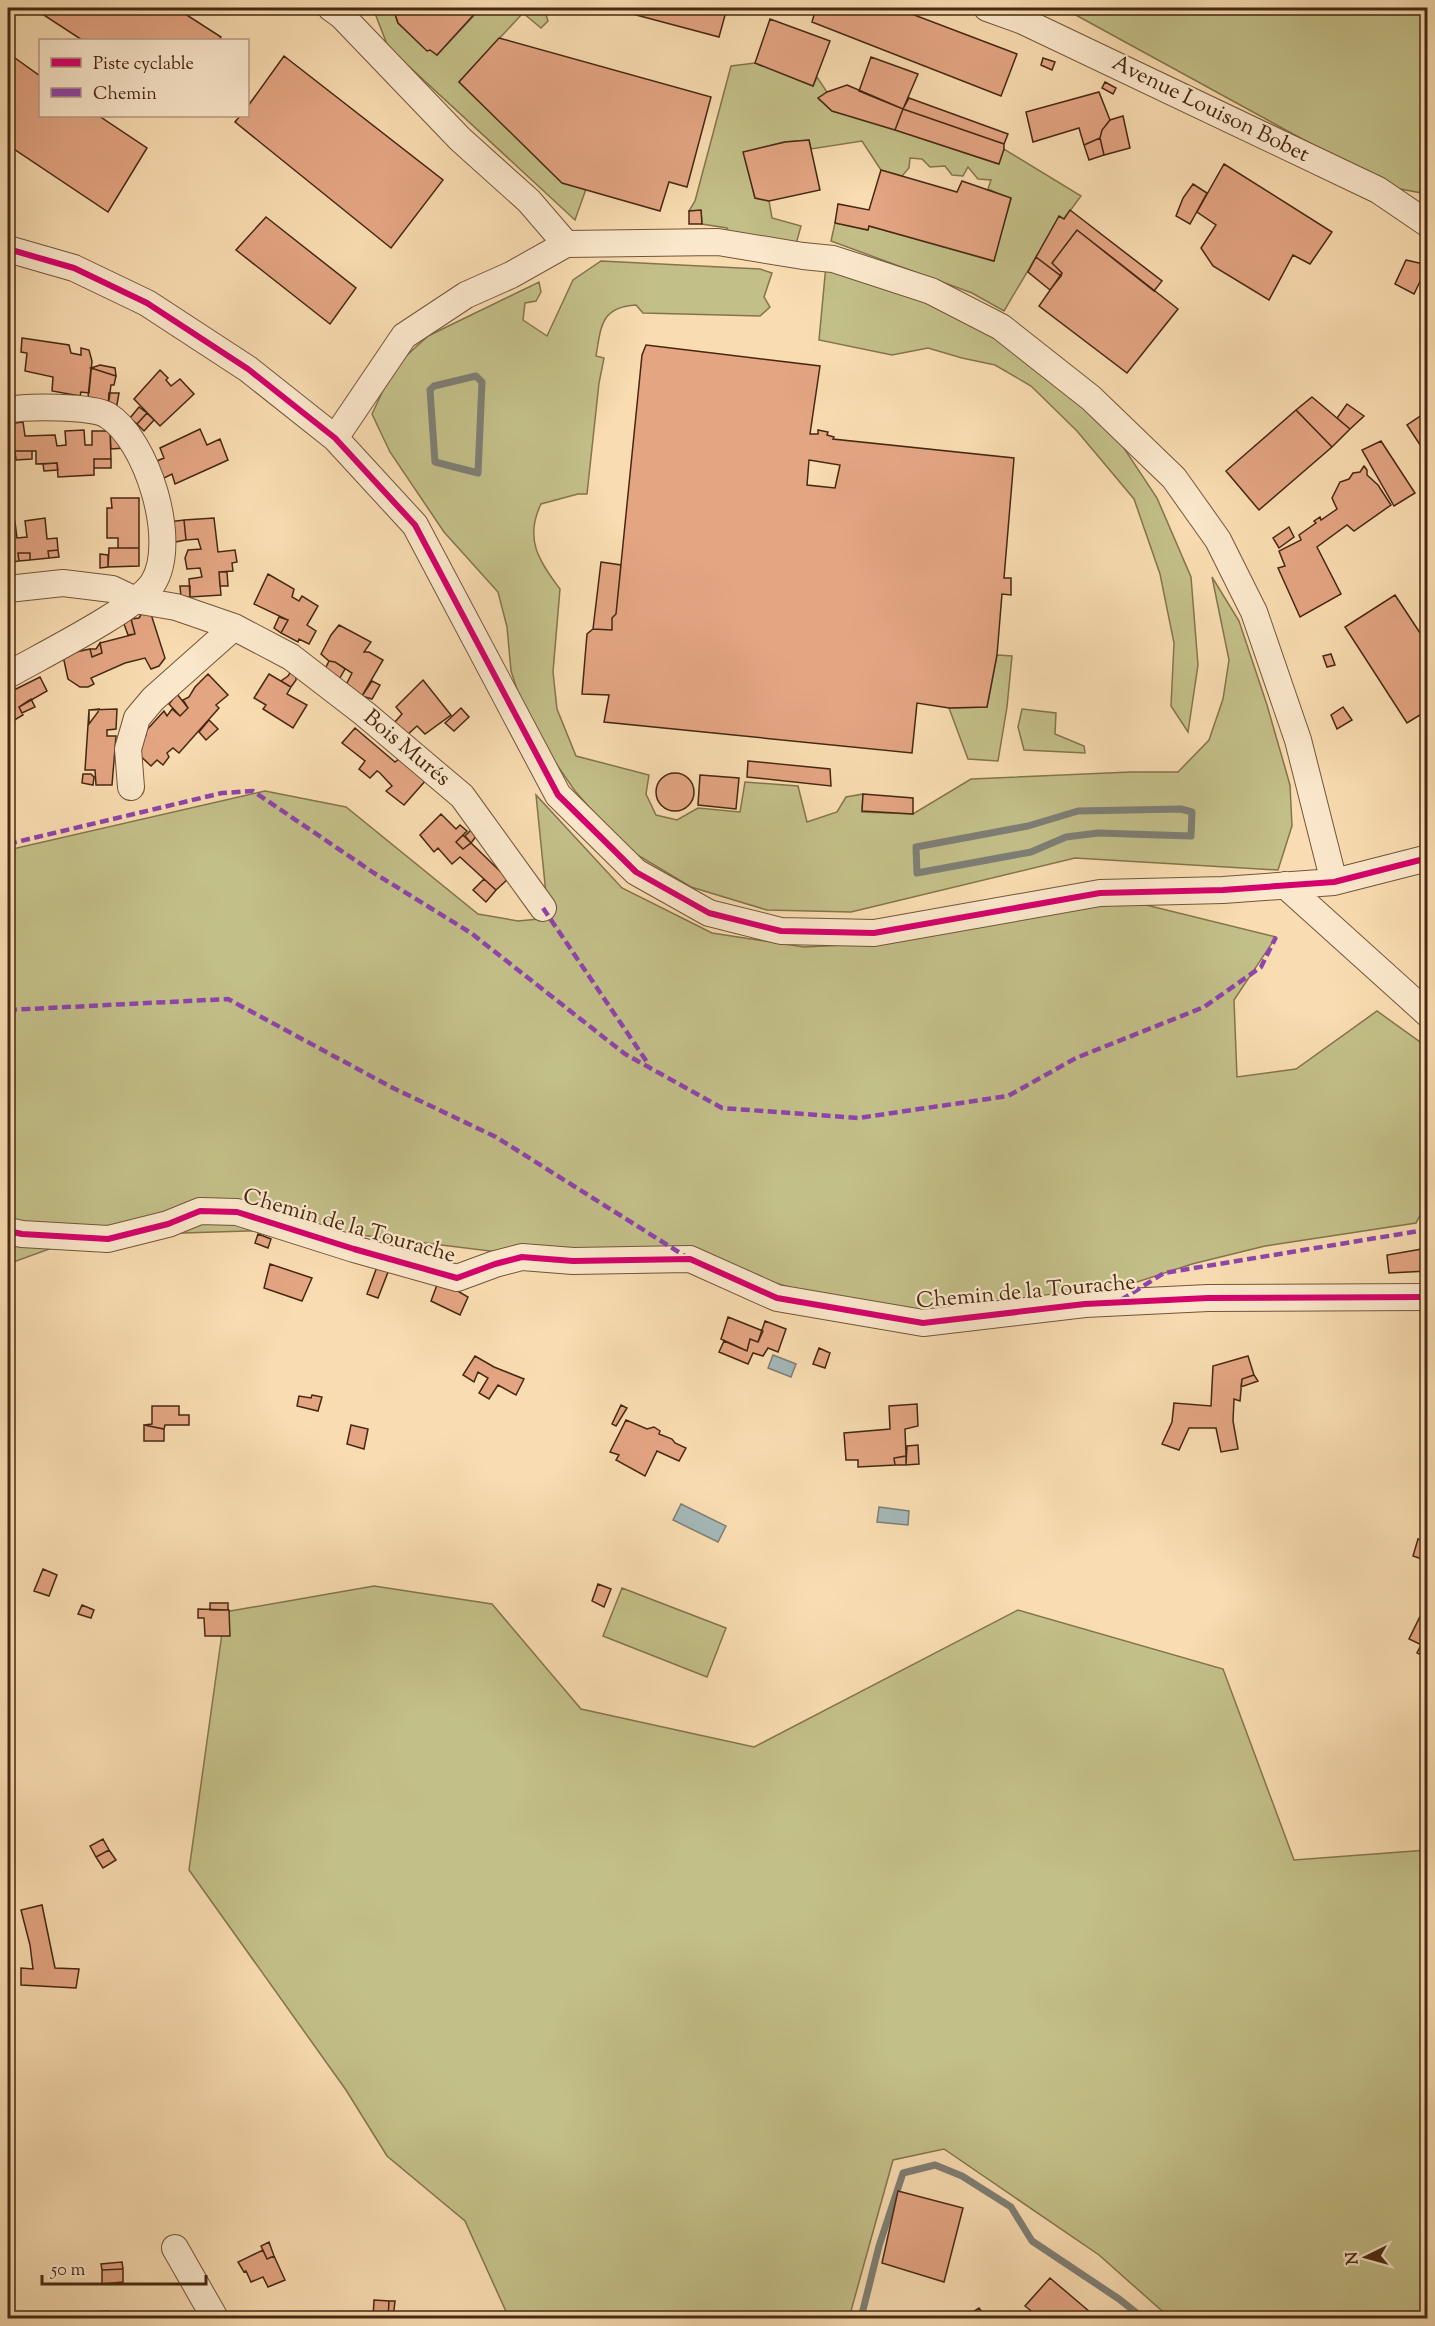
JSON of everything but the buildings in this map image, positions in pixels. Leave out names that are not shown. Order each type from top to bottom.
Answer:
[{"type":"street","name":"Avenue Louison Bobet","points":[[987,8],[1023,21],[1378,190],[1428,224]]},
{"type":"street","points":[[339,10],[460,140],[529,201],[566,244]]},
{"type":"street","points":[[336,438],[404,336],[466,295],[566,244],[718,242],[803,256],[833,258],[931,291],[1001,327],[1091,398],[1174,478],[1218,540],[1254,612],[1298,740],[1334,882]]},
{"type":"street","points":[[8,249],[74,268],[147,303],[248,369],[336,438],[415,525],[558,795],[636,872],[708,913],[781,931],[874,933],[1100,893],[1223,890],[1334,882],[1428,858]]},
{"type":"street","points":[[8,410],[62,408],[104,413],[123,427],[132,438],[148,470],[158,504],[162,540],[161,561],[153,583],[135,600],[8,675]]},
{"type":"street","name":"Bois Murés","points":[[8,589],[63,583],[112,589],[135,600],[176,607],[234,627],[291,657],[365,714],[462,796],[543,908]]},
{"type":"street","points":[[131,787],[128,749],[137,718],[153,699],[234,627]]},
{"type":"street","points":[[1285,885],[1428,1014]]},
{"type":"street","name":"Chemin de la Tourache","points":[[8,1231],[22,1234],[108,1239],[168,1224],[200,1211],[237,1212],[354,1249],[457,1278],[522,1257],[573,1261],[690,1259],[777,1298],[923,1323],[1085,1304],[1208,1298],[1428,1296]]},
{"type":"street","points":[[175,2248],[214,2319]]},
{"type":"shaded area","points":[[373,8],[393,8],[398,23],[437,55],[481,8],[544,8],[548,21],[541,28],[523,13],[459,82],[562,182],[586,189],[575,220],[388,47]]},
{"type":"shaded area","points":[[1063,8],[1427,8],[1427,194],[1390,187]]},
{"type":"shaded area","points":[[755,63],[813,86],[817,77],[827,92],[819,99],[832,111],[860,118],[998,164],[1004,149],[1081,196],[1036,257],[1004,311],[972,293],[831,241],[835,223],[867,230],[869,226],[993,261],[1011,199],[988,189],[991,180],[978,179],[968,167],[963,176],[952,175],[945,166],[930,167],[922,159],[910,158],[909,168],[902,176],[881,170],[862,141],[811,149],[809,140],[784,142],[744,152],[755,198],[769,201],[772,218],[801,226],[796,244],[732,239],[727,228],[702,224],[701,211],[689,211],[695,201],[731,66]]},
{"type":"shaded area","points":[[601,261],[760,269],[772,273],[764,297],[770,307],[760,316],[643,313],[636,305],[624,307],[609,314],[602,327],[596,356],[604,358],[599,383],[587,494],[578,494],[541,504],[534,528],[534,539],[540,559],[560,589],[553,672],[557,709],[576,756],[649,775],[646,794],[656,815],[677,820],[698,808],[740,812],[745,782],[798,786],[807,822],[837,812],[846,797],[863,794],[862,812],[913,814],[971,779],[1178,772],[1209,740],[1223,699],[1229,660],[1212,577],[1239,621],[1290,785],[1292,826],[1278,870],[1075,858],[851,912],[767,910],[691,887],[624,847],[575,791],[528,723],[511,671],[507,627],[498,592],[444,532],[390,452],[372,414],[394,367],[428,336],[539,282],[541,292],[536,301],[525,303],[523,320],[547,336],[573,280]]},
{"type":"shaded area","points":[[826,265],[926,297],[1009,344],[1110,427],[1157,498],[1191,577],[1198,665],[1188,732],[1171,706],[1174,643],[1160,574],[1134,499],[1077,431],[1031,386],[995,365],[928,348],[892,355],[819,340]]},
{"type":"shaded area","points":[[997,655],[1012,656],[998,761],[968,759],[949,708],[987,707]]},
{"type":"shaded area","points":[[1022,709],[1056,713],[1055,734],[1084,746],[1085,753],[1024,750],[1018,727]]},
{"type":"shaded area","points":[[265,791],[346,807],[478,914],[518,921],[539,919],[546,894],[536,795],[622,888],[712,933],[804,947],[886,943],[1084,906],[1134,902],[1276,937],[1234,1000],[1237,1077],[1296,1069],[1377,1011],[1427,1047],[1427,1202],[1416,1223],[1265,1246],[1192,1264],[1079,1301],[883,1315],[667,1251],[498,1252],[312,1229],[85,1236],[8,1264],[8,850]]},
{"type":"shaded area","points":[[773,1355],[796,1364],[791,1377],[768,1368]]},
{"type":"shaded area","points":[[681,1504],[726,1526],[718,1542],[673,1520]]},
{"type":"shaded area","points":[[879,1507],[909,1511],[908,1525],[877,1522]]},
{"type":"shaded area","points":[[374,1586],[492,1604],[581,1709],[754,1747],[1018,1610],[1223,1669],[1294,1860],[1427,1850],[1427,2318],[1170,2318],[1099,2255],[944,2149],[893,2160],[849,2318],[509,2318],[465,2221],[387,2156],[346,2090],[189,1870],[225,1612]]},
{"type":"shaded area","points":[[622,1588],[726,1628],[707,1677],[603,1636]]},
{"type":"waterway","points":[[476,376],[482,382],[478,473],[435,462],[430,390],[434,386],[476,376]]},
{"type":"waterway","points":[[1181,809],[1192,812],[1191,836],[1098,833],[1066,837],[1031,852],[917,873],[916,847],[1028,826],[1078,811],[1181,809]]},
{"type":"waterway","points":[[861,2318],[879,2246],[903,2173],[935,2165],[962,2176],[1011,2207],[1032,2241],[1119,2299],[1143,2318]]},
{"type":"marked path","points":[[8,844],[222,793],[253,791],[374,873],[471,933],[625,1054],[722,1108],[858,1118],[1008,1096],[1076,1058],[1204,1007],[1261,967],[1276,937]]},
{"type":"marked path","points":[[543,908],[649,1065]]},
{"type":"marked path","points":[[8,1010],[228,999],[393,1088],[496,1137],[688,1258]]},
{"type":"marked path","points":[[1121,1300],[1164,1273],[1425,1230],[1428,1225]]},
{"type":"cycle path","points":[[8,249],[74,268],[147,303],[248,369],[335,438],[415,525],[558,795],[636,872],[709,913],[781,931],[874,933],[1100,893],[1223,890],[1334,882],[1428,858]]},
{"type":"cycle path","points":[[8,1231],[22,1234],[108,1239],[168,1224],[200,1211],[237,1212],[354,1249],[457,1278],[522,1257],[573,1261],[690,1259],[777,1298],[923,1323],[1085,1304],[1208,1298],[1428,1297]]}]
